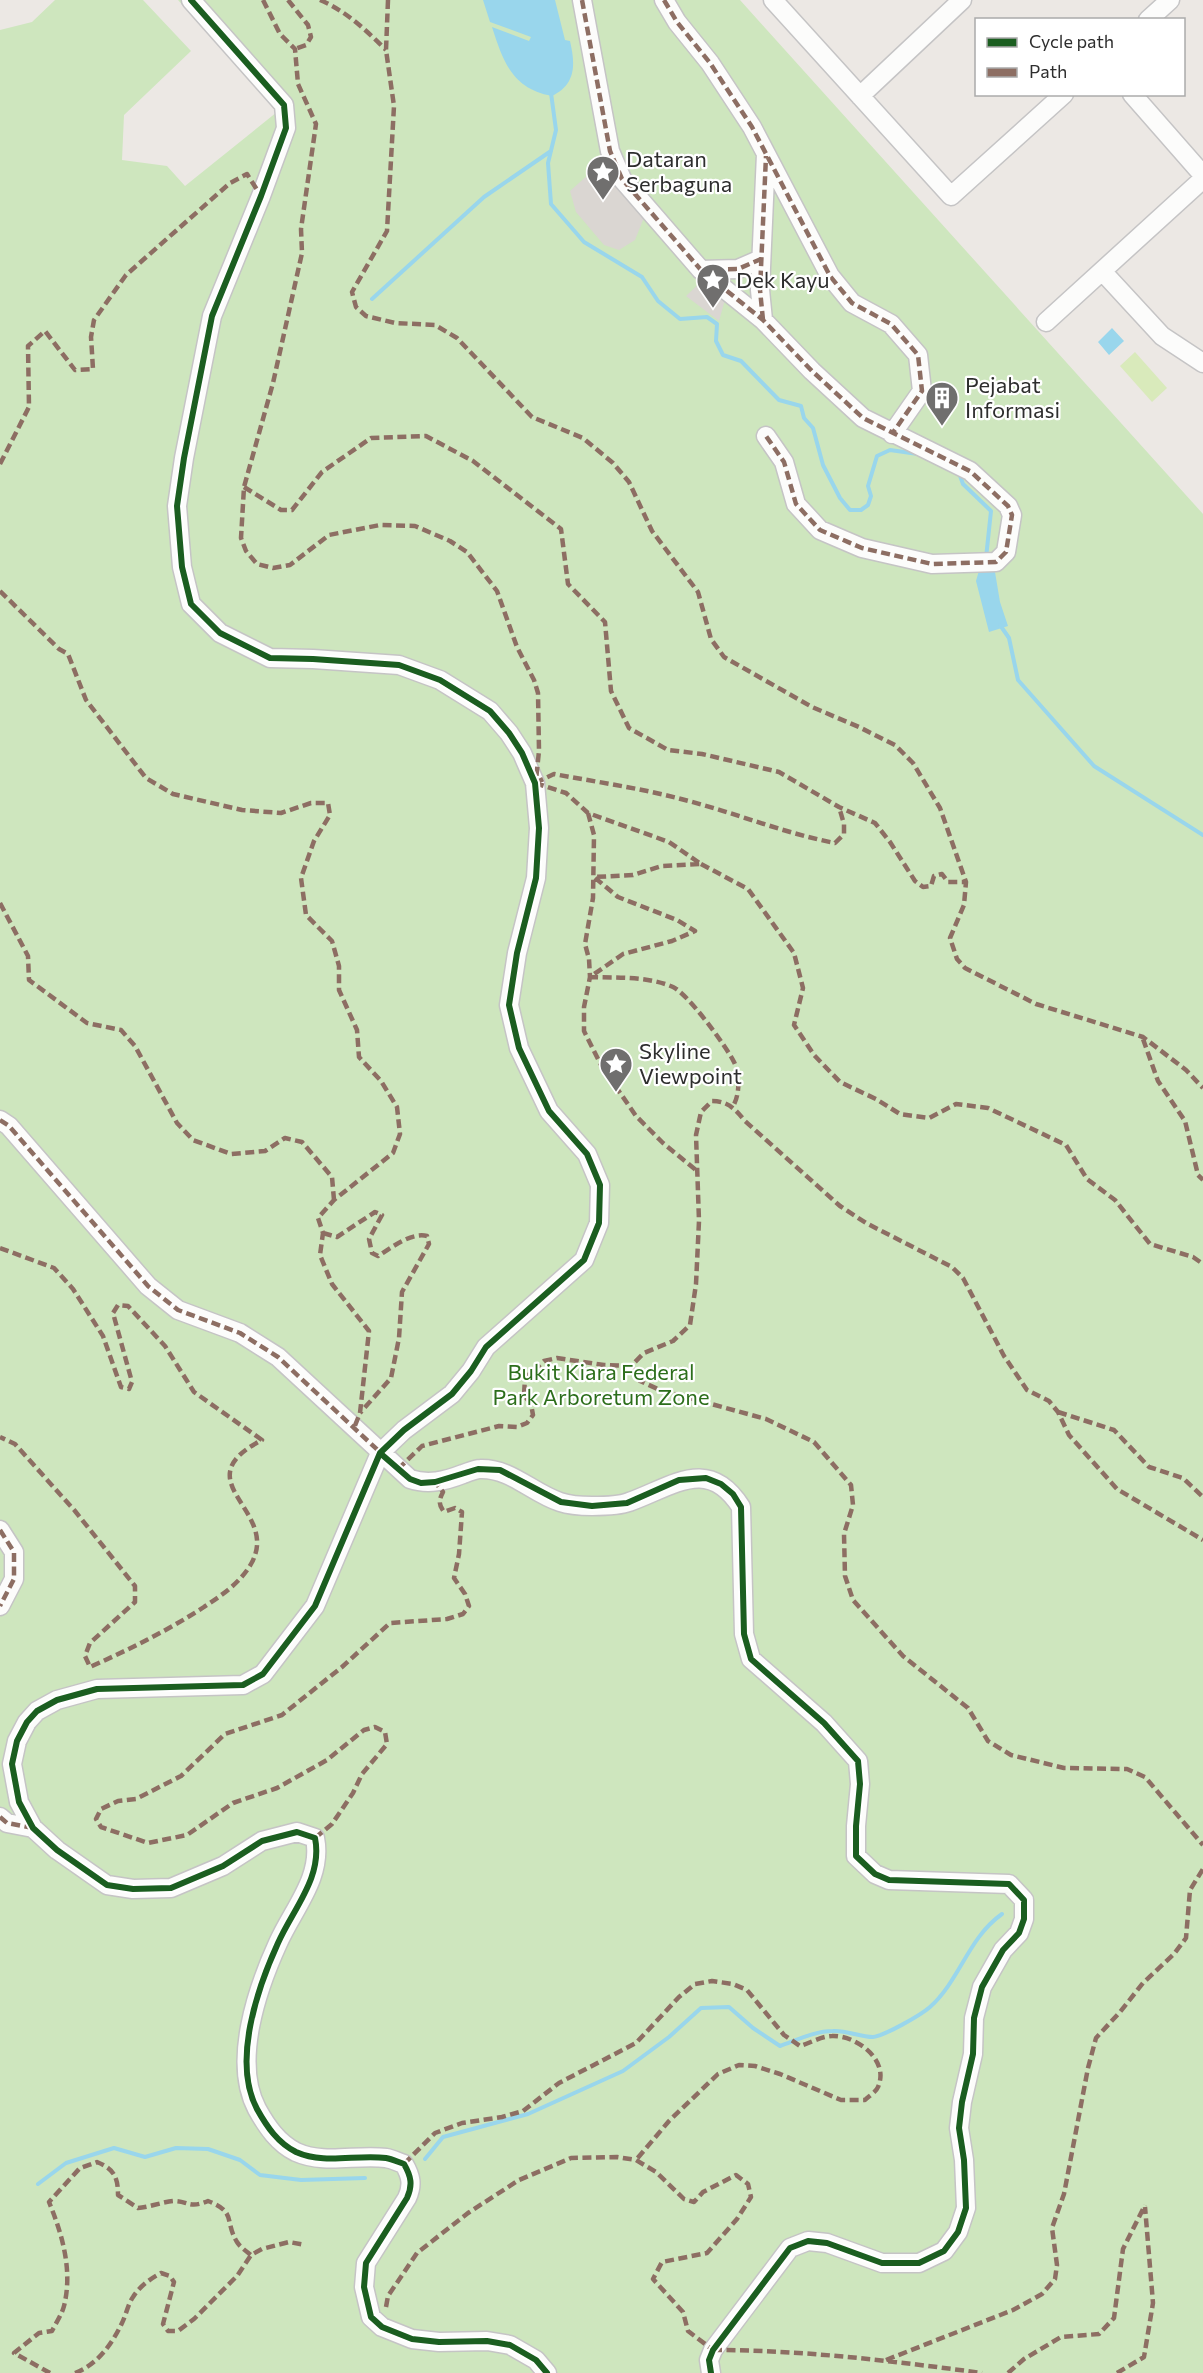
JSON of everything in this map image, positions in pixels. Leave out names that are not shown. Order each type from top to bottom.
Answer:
[{"type":"street","points":[[191,0],[284,105],[286,129],[212,316],[184,458],[177,506],[183,567],[191,604],[220,633],[270,658],[314,658],[399,665],[440,680],[490,711],[509,733],[522,753],[535,783],[539,828],[536,878],[517,953],[509,1005],[519,1048],[549,1111],[587,1154],[600,1185],[599,1223],[584,1260],[486,1347],[471,1371],[452,1394],[404,1430],[381,1453],[315,1606],[263,1674],[243,1685],[97,1689],[57,1700],[37,1712],[27,1722],[17,1741],[12,1764],[20,1802],[33,1828],[57,1850],[107,1885],[133,1889],[171,1888],[223,1866],[262,1841],[297,1832],[315,1838],[318,1852],[312,1877],[278,1943],[251,2018],[247,2055],[250,2095],[265,2124],[282,2144],[295,2151],[311,2158],[386,2158],[404,2164],[410,2174],[410,2190],[366,2263],[364,2287],[371,2317],[382,2327],[411,2339],[440,2342],[487,2341],[510,2345],[536,2360],[547,2373]]},
{"type":"street","points":[[582,0],[610,152],[622,179],[701,270],[763,320],[812,371],[863,418],[970,471],[1008,506],[1012,515],[1006,552],[989,563],[932,564],[862,548],[820,530],[796,504],[784,462],[766,436]]},
{"type":"street","points":[[664,0],[677,22],[710,63],[752,127],[830,276],[852,303],[891,324],[918,355],[922,391],[892,434]]},
{"type":"street","points":[[773,0],[951,196],[1062,96]]},
{"type":"street","points":[[860,96],[963,0]]},
{"type":"street","points":[[1046,322],[1203,177],[1134,96]]},
{"type":"street","points":[[763,320],[760,290],[766,153]]},
{"type":"street","points":[[701,270],[738,269],[761,259]]},
{"type":"street","points":[[1102,271],[1162,336],[1203,363]]},
{"type":"street","points":[[0,1120],[9,1126],[148,1286],[178,1310],[240,1333],[278,1357],[410,1479],[421,1483],[435,1482],[478,1469],[500,1470],[561,1502],[592,1506],[627,1503],[679,1480],[706,1478],[721,1484],[733,1494],[741,1507],[744,1634],[751,1659],[824,1723],[858,1761],[860,1784],[856,1856],[875,1874],[889,1880],[1009,1884],[1024,1900],[1024,1919],[1019,1934],[1003,1950],[982,1987],[974,2018],[973,2054],[962,2102],[959,2128],[964,2160],[966,2208],[958,2232],[944,2251],[919,2263],[882,2263],[827,2243],[808,2241],[790,2248],[713,2350],[709,2360],[711,2373]]},
{"type":"street","points":[[0,1530],[14,1552],[14,1579],[0,1606]]},
{"type":"street","points":[[0,1816],[7,1823],[33,1828]]},
{"type":"green space","name":"Bukit Kiara Federal Park Arboretum Zone","points":[[55,0],[143,0],[191,51],[124,115],[122,160],[167,166],[185,186],[277,112],[178,0],[740,0],[1203,514],[1203,2373],[0,2373],[0,30],[32,22]]},
{"type":"green space","points":[[1135,352],[1167,388],[1152,402],[1120,366]]},
{"type":"shaded area","name":"Dataran Serbaguna","points":[[607,158],[645,215],[635,240],[619,250],[604,245],[576,212],[570,191]]},
{"type":"shaded area","name":"Dek Kayu","points":[[705,278],[726,296],[719,321],[686,296]]},
{"type":"water","points":[[483,0],[555,0],[565,40],[570,41],[573,57],[570,79],[560,91],[552,96],[538,92],[527,87],[511,72],[500,51],[492,27],[529,41],[531,37],[490,22]]},
{"type":"water","points":[[1112,328],[1124,341],[1109,355],[1098,342]]},
{"type":"water","points":[[994,566],[1000,602],[1008,626],[989,632],[976,581],[980,567]]},
{"type":"waterway","points":[[551,93],[556,130],[548,163],[551,204],[584,242],[642,277],[658,301],[680,319],[707,317],[717,324],[716,341],[723,355],[741,361],[779,400],[801,406],[804,418],[813,428],[823,465],[840,498],[850,510],[861,510],[868,505],[871,496],[868,486],[877,456],[890,450],[918,454]]},
{"type":"waterway","points":[[372,299],[484,197],[551,151]]},
{"type":"waterway","points":[[959,473],[963,484],[991,511],[986,558]]},
{"type":"waterway","points":[[1000,625],[1009,638],[1018,680],[1094,766],[1203,835]]},
{"type":"waterway","points":[[425,2159],[443,2137],[528,2114],[623,2071],[669,2037],[701,2008],[729,2007],[753,2028],[780,2046],[826,2031],[873,2037],[885,2033],[930,2007],[949,1984],[981,1935],[1002,1914]]},
{"type":"waterway","points":[[38,2184],[66,2163],[114,2148],[145,2157],[176,2148],[208,2149],[240,2160],[260,2175],[301,2180],[365,2178]]},
{"type":"marked path","points":[[263,0],[280,34],[295,49],[298,84],[316,124],[301,229],[302,253],[273,383],[244,487],[241,538],[246,551],[257,564],[273,568],[290,565],[329,535],[380,525],[415,526],[450,541],[467,552],[497,591],[517,647],[538,693],[539,751],[536,780]]},
{"type":"marked path","points":[[288,0],[308,25],[311,37],[306,45],[295,49]]},
{"type":"marked path","points":[[320,0],[347,15],[386,50]]},
{"type":"marked path","points":[[388,0],[386,50],[394,106],[387,231],[352,292],[356,307],[366,316],[395,323],[435,325],[457,338],[532,417],[583,438],[613,463],[629,482],[652,531],[698,592],[711,639],[724,657],[812,707],[895,745],[913,763],[940,808],[966,882],[964,905],[950,938],[957,959],[965,968],[1036,1004],[1143,1037],[1186,1070],[1203,1088]]},
{"type":"marked path","points":[[582,0],[610,151],[622,179],[701,270],[763,320],[812,371],[863,418],[970,471],[1008,506],[1012,515],[1006,552],[996,562],[932,564],[862,548],[820,530],[796,504],[784,462],[766,436]]},
{"type":"marked path","points":[[664,0],[677,22],[710,63],[752,127],[830,276],[852,303],[891,324],[918,355],[922,391],[892,434]]},
{"type":"marked path","points":[[763,320],[760,290],[766,156]]},
{"type":"marked path","points":[[0,464],[29,407],[28,346],[45,331],[75,370],[93,369],[91,337],[94,320],[126,275],[230,183],[247,174],[261,196]]},
{"type":"marked path","points":[[701,270],[738,269],[761,259]]},
{"type":"marked path","points":[[244,487],[281,510],[292,510],[322,472],[371,438],[426,436],[473,461],[561,529],[568,584],[605,622],[611,691],[629,728],[668,750],[702,754],[779,772],[839,807],[875,823],[915,881],[923,887],[931,886],[934,876],[942,874],[948,882],[966,882]]},
{"type":"marked path","points":[[0,591],[59,649],[68,654],[86,700],[146,778],[173,794],[242,810],[281,813],[311,803],[328,803],[330,815],[314,841],[301,878],[306,915],[332,941],[339,966],[339,990],[357,1030],[359,1057],[381,1081],[397,1107],[400,1134],[393,1153],[334,1200],[318,1218],[323,1233],[320,1255],[332,1284],[369,1331],[360,1413],[354,1428]]},
{"type":"marked path","points":[[535,783],[554,774],[634,788],[700,804],[796,834],[835,843],[844,834],[844,824],[839,807]]},
{"type":"marked path","points":[[535,783],[566,793],[588,813],[669,842],[701,864],[662,866],[633,875],[594,877],[618,897],[677,920],[695,931],[672,941],[623,954],[590,977],[632,978],[663,983],[673,987],[688,999],[734,1062],[738,1084],[733,1106]]},
{"type":"marked path","points":[[588,813],[594,835],[593,898],[585,944],[590,977],[584,1007],[584,1031],[601,1065],[636,1116],[663,1143],[697,1171]]},
{"type":"marked path","points":[[701,864],[748,889],[794,953],[803,988],[794,1025],[814,1055],[840,1082],[876,1099],[900,1114],[929,1118],[956,1104],[988,1108],[1066,1145],[1087,1179],[1115,1200],[1150,1244],[1193,1257],[1203,1264]]},
{"type":"marked path","points":[[0,903],[28,956],[29,980],[87,1023],[121,1030],[135,1046],[177,1123],[193,1140],[231,1154],[265,1151],[285,1138],[302,1142],[332,1177],[334,1200]]},
{"type":"marked path","points":[[1143,1039],[1158,1081],[1185,1121],[1198,1175],[1203,1180]]},
{"type":"marked path","points":[[398,1469],[422,1446],[499,1426],[517,1427],[527,1423],[533,1415],[531,1404],[524,1395],[525,1378],[544,1361],[557,1358],[604,1365],[631,1366],[644,1353],[673,1341],[690,1325],[696,1284],[699,1221],[696,1135],[701,1112],[712,1101],[718,1101],[734,1109],[840,1206],[866,1223],[952,1267],[963,1278],[1004,1356],[1027,1390],[1049,1401],[1058,1412],[1069,1435],[1117,1489],[1203,1540]]},
{"type":"marked path","points":[[0,1120],[9,1126],[148,1286],[178,1310],[240,1333],[278,1357],[383,1455]]},
{"type":"marked path","points":[[323,1233],[337,1237],[375,1212],[382,1215],[369,1239],[372,1253],[378,1256],[414,1236],[427,1236],[429,1244],[402,1292],[399,1338],[391,1378],[360,1413]]},
{"type":"marked path","points":[[0,1248],[54,1268],[73,1289],[103,1336],[121,1387],[129,1389],[132,1382],[113,1313],[118,1305],[128,1306],[165,1346],[194,1392],[262,1440],[240,1455],[230,1470],[231,1483],[254,1528],[257,1545],[251,1564],[236,1583],[204,1607],[148,1639],[90,1667],[85,1656],[90,1643],[135,1602],[135,1586],[75,1511],[15,1444],[0,1437]]},
{"type":"marked path","points":[[631,1366],[640,1381],[660,1390],[766,1419],[814,1442],[851,1485],[853,1505],[844,1534],[845,1576],[853,1600],[903,1656],[968,1708],[988,1741],[1011,1755],[1064,1768],[1127,1769],[1145,1777],[1203,1845]]},
{"type":"marked path","points":[[1058,1412],[1114,1430],[1149,1467],[1183,1478],[1203,1497]]},
{"type":"marked path","points":[[315,1838],[332,1824],[353,1793],[362,1774],[387,1744],[385,1732],[375,1727],[364,1730],[327,1760],[277,1788],[233,1803],[187,1835],[148,1843],[101,1827],[96,1819],[101,1809],[118,1801],[136,1799],[181,1776],[225,1734],[282,1715],[342,1667],[390,1623],[447,1619],[463,1614],[469,1606],[465,1594],[454,1578],[459,1554],[462,1512],[455,1508],[444,1512],[440,1502],[443,1492],[435,1482]]},
{"type":"marked path","points":[[0,1530],[14,1552],[14,1579],[0,1606]]},
{"type":"marked path","points":[[0,1817],[7,1823],[33,1828]]},
{"type":"marked path","points":[[886,2360],[1013,2310],[1042,2294],[1055,2279],[1057,2265],[1052,2228],[1064,2194],[1088,2068],[1096,2038],[1143,1983],[1174,1954],[1186,1938],[1190,1890],[1203,1869]]},
{"type":"marked path","points":[[404,2164],[435,2133],[462,2123],[502,2117],[523,2111],[559,2083],[636,2043],[679,1997],[695,1984],[712,1981],[733,1984],[747,1990],[784,2035],[800,2046],[824,2037],[841,2037],[851,2040],[868,2051],[879,2068],[880,2077],[876,2091],[865,2100],[841,2100],[780,2074],[755,2066],[739,2065],[718,2074],[669,2121],[636,2160]]},
{"type":"marked path","points":[[386,2307],[388,2296],[417,2253],[468,2213],[519,2180],[571,2158],[617,2157],[636,2160],[656,2172],[684,2199],[694,2202],[703,2192],[736,2175],[748,2184],[751,2197],[737,2219],[707,2253],[662,2262],[653,2279],[683,2312],[688,2331],[713,2350]]},
{"type":"marked path","points":[[50,2373],[14,2353],[39,2333],[52,2331],[63,2309],[67,2266],[62,2239],[49,2202],[80,2168],[97,2162],[107,2168],[116,2178],[118,2195],[138,2208],[173,2201],[193,2205],[208,2201],[217,2205],[226,2213],[237,2242],[251,2255]]},
{"type":"marked path","points":[[1008,2373],[1024,2359],[1061,2337],[1099,2334],[1114,2318],[1123,2249],[1145,2205]]},
{"type":"marked path","points":[[1117,2373],[1144,2357],[1153,2303],[1145,2207]]},
{"type":"marked path","points":[[75,2373],[90,2365],[103,2353],[118,2331],[136,2293],[161,2273],[170,2276],[174,2282],[163,2324],[168,2331],[178,2331],[194,2319],[237,2276],[251,2255],[262,2249],[289,2242],[305,2245]]},
{"type":"marked path","points":[[713,2350],[814,2354],[982,2373]]},
{"type":"cycle path","points":[[191,0],[284,105],[286,128],[212,316],[184,458],[177,506],[182,567],[191,604],[220,633],[270,658],[399,665],[440,680],[490,711],[509,733],[522,753],[535,783],[539,828],[536,878],[517,953],[509,1005],[519,1048],[549,1111],[587,1154],[600,1185],[599,1223],[584,1260],[486,1347],[471,1371],[452,1394],[404,1430],[380,1453],[315,1606],[263,1674],[243,1685],[97,1689],[57,1700],[37,1711],[27,1722],[17,1741],[12,1764],[19,1802],[33,1828],[57,1850],[107,1885],[133,1889],[171,1888],[223,1866],[262,1841],[297,1832],[315,1838],[315,1866],[311,1879],[270,1961],[250,2026],[247,2070],[250,2090],[257,2109],[274,2134],[296,2152],[329,2159],[386,2158],[404,2164],[410,2181],[409,2193],[366,2263],[364,2287],[371,2317],[382,2327],[412,2339],[439,2342],[487,2341],[510,2345],[536,2360],[547,2373]]},
{"type":"cycle path","points":[[380,1453],[410,1479],[421,1483],[435,1482],[478,1469],[500,1470],[561,1502],[592,1506],[627,1503],[679,1480],[706,1478],[721,1484],[733,1494],[741,1507],[744,1634],[751,1659],[824,1723],[858,1761],[860,1784],[856,1856],[875,1874],[889,1880],[1009,1884],[1024,1900],[1024,1919],[1019,1933],[1003,1950],[982,1987],[974,2018],[973,2054],[962,2102],[959,2128],[964,2160],[966,2208],[958,2232],[944,2251],[919,2263],[882,2263],[827,2243],[808,2241],[790,2248],[713,2350],[709,2360],[711,2373]]},
{"type":"place","name":"Dataran Serbaguna","points":[[603,201]]},
{"type":"place","name":"Dek Kayu","points":[[713,309]]},
{"type":"place","name":"Pejabat Informasi","points":[[942,427]]},
{"type":"place","name":"Skyline Viewpoint","points":[[616,1093]]}]
